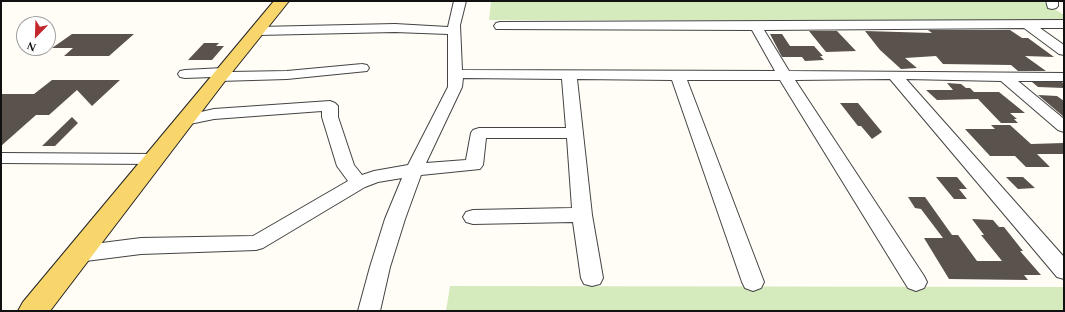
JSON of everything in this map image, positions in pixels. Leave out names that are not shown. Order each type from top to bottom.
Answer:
[{"type":"main road","points":[[33,311],[221,74],[258,32],[282,1]]},
{"type":"street","points":[[370,311],[384,253],[414,170],[455,88],[456,74],[454,31],[460,1]]},
{"type":"street","points":[[1026,24],[1064,51]]},
{"type":"street","points":[[500,26],[1064,24]]},
{"type":"street","points":[[756,26],[916,282]]},
{"type":"street","points":[[258,32],[396,28],[454,31]]},
{"type":"street","points":[[185,74],[287,75],[362,68]]},
{"type":"street","points":[[456,74],[1064,77]]},
{"type":"street","points":[[569,74],[582,215],[592,278]]},
{"type":"street","points":[[894,75],[1064,271]]},
{"type":"street","points":[[678,76],[753,282]]},
{"type":"street","points":[[1004,76],[1064,127]]},
{"type":"street","points":[[185,120],[214,114],[330,106],[330,117],[346,166],[359,183]]},
{"type":"street","points":[[78,254],[140,246],[256,243],[359,183],[374,177],[414,170],[474,165],[479,133],[575,133]]},
{"type":"street","points":[[1,158],[154,159]]},
{"type":"street","points":[[473,217],[582,215]]},
{"type":"green space","points":[[491,1],[1042,1],[1064,15],[1064,21],[489,20]]},
{"type":"green space","points":[[450,286],[1064,287],[1064,311],[446,311]]},
{"type":"building","points":[[928,30],[1010,30],[1022,38],[1028,38],[1054,57],[1025,56],[1046,71],[1018,71],[1011,65],[943,64],[936,56],[905,58],[917,68],[901,69],[880,50],[865,31],[932,33]]},
{"type":"building","points":[[809,31],[837,31],[856,51],[826,52]]},
{"type":"building","points":[[72,34],[134,34],[109,56],[64,56],[73,48],[56,48],[56,45]]},
{"type":"building","points":[[770,34],[782,34],[790,46],[814,46],[823,56],[820,56],[824,60],[805,61],[802,57],[782,57]]},
{"type":"building","points":[[204,43],[219,43],[216,46],[224,46],[212,60],[188,60]]},
{"type":"building","points":[[52,80],[120,80],[92,106],[77,90],[49,115],[36,115],[1,146],[1,94],[34,94]]},
{"type":"building","points":[[1032,82],[1062,82],[1064,84],[1064,88],[1038,87]]},
{"type":"building","points":[[947,83],[961,84],[966,88],[970,88],[974,92],[999,92],[1025,113],[1010,113],[1017,119],[1014,119],[1018,123],[1001,123],[978,99],[937,100],[926,90],[953,90]]},
{"type":"building","points":[[1038,95],[1057,96],[1064,101],[1064,117]]},
{"type":"building","points":[[840,103],[858,103],[882,132],[872,139],[861,126],[858,126]]},
{"type":"building","points":[[72,117],[78,123],[55,146],[42,146]]},
{"type":"building","points":[[991,125],[1010,125],[1031,144],[1064,143],[1064,154],[1037,154],[1050,167],[1026,167],[1015,156],[990,156],[965,129],[995,129]]},
{"type":"building","points":[[936,177],[957,177],[967,189],[959,189],[967,199],[954,199]]},
{"type":"building","points":[[1006,177],[1023,177],[1035,188],[1018,189]]},
{"type":"building","points":[[908,197],[925,197],[952,235],[958,235],[977,261],[1002,261],[981,235],[984,235],[972,219],[993,220],[999,227],[1004,227],[1023,251],[1020,251],[1041,275],[1024,275],[1028,280],[949,279],[924,238],[943,238],[921,209],[915,208]]}]
